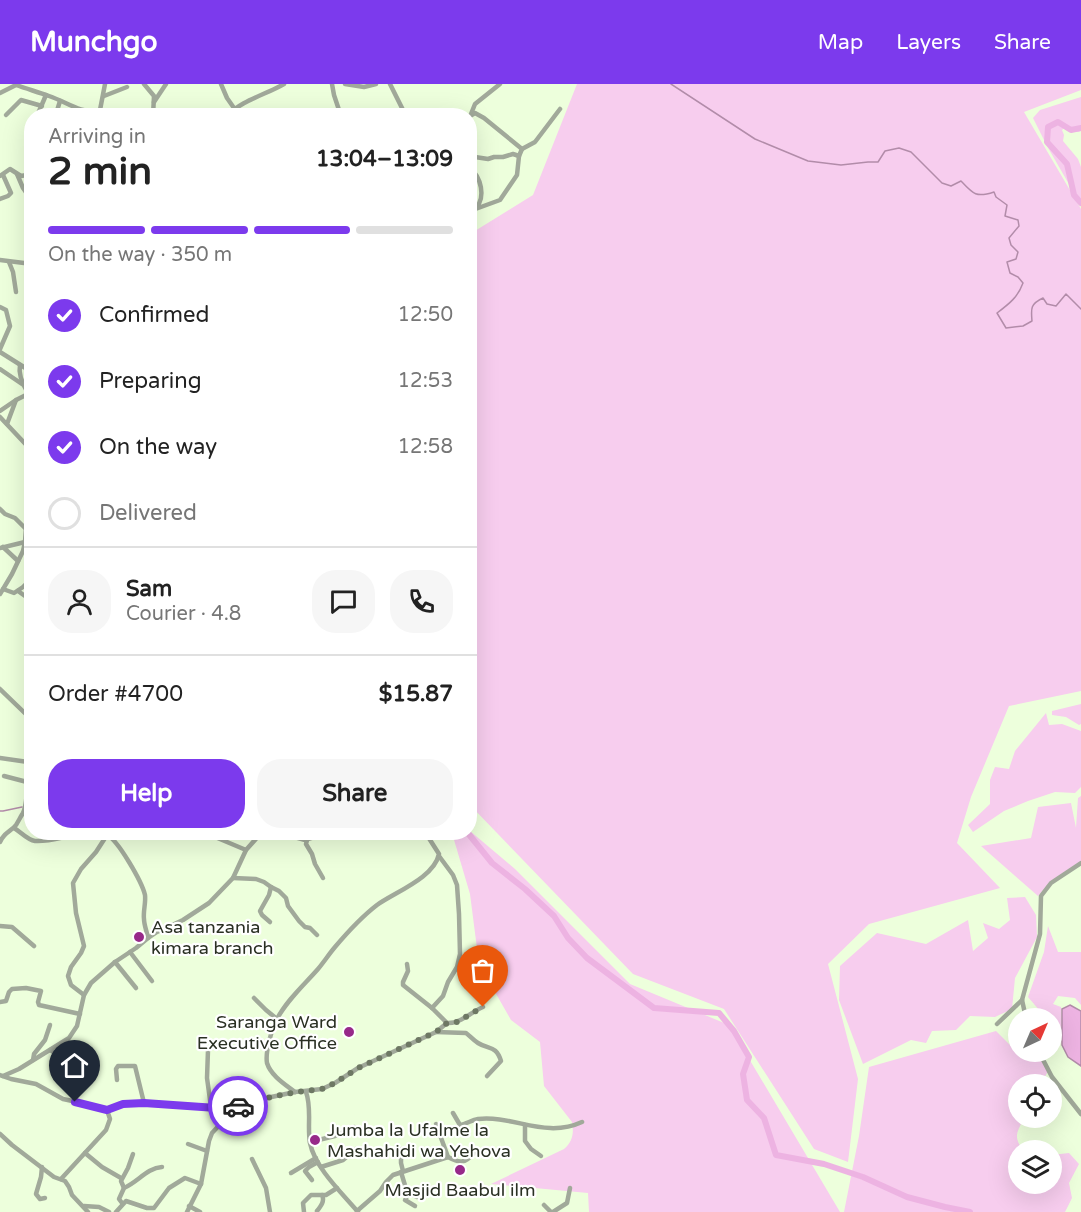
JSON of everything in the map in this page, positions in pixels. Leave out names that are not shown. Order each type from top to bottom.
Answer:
[{"type":"street","points":[[0,93],[16,84],[60,101],[71,108]]},
{"type":"street","points":[[100,108],[105,84]]},
{"type":"street","points":[[144,84],[154,96],[154,108]]},
{"type":"street","points":[[154,102],[166,84]]},
{"type":"street","points":[[221,84],[234,108],[273,87],[284,84]]},
{"type":"street","points":[[332,84],[338,108]]},
{"type":"street","points":[[345,84],[364,87],[376,84]]},
{"type":"street","points":[[390,84],[402,108]]},
{"type":"street","points":[[473,108],[500,84]]},
{"type":"street","points":[[104,96],[127,87]]},
{"type":"street","points":[[6,115],[21,100],[42,106],[46,95]]},
{"type":"street","points":[[58,108],[60,101]]},
{"type":"street","points":[[477,209],[500,200],[517,175],[522,149],[535,142],[560,110]]},
{"type":"street","points":[[477,114],[522,149]]},
{"type":"street","points":[[477,157],[488,159],[513,154],[519,156]]},
{"type":"street","points":[[0,199],[11,193],[2,176],[10,170],[24,175]]},
{"type":"street","points":[[17,174],[24,189]]},
{"type":"street","points":[[477,177],[482,196],[477,208]]},
{"type":"street","points":[[0,260],[24,263]]},
{"type":"street","points":[[9,262],[16,292]]},
{"type":"street","points":[[0,307],[6,310],[10,326],[0,351],[24,366]]},
{"type":"street","points":[[21,365],[19,369],[22,384]]},
{"type":"street","points":[[0,369],[22,384]]},
{"type":"street","points":[[0,411],[24,395]]},
{"type":"street","points":[[7,424],[15,400]]},
{"type":"street","points":[[0,417],[24,442]]},
{"type":"street","points":[[0,509],[24,526]]},
{"type":"street","points":[[2,547],[24,542]]},
{"type":"street","points":[[24,545],[2,592],[14,593],[24,585]]},
{"type":"street","points":[[2,547],[18,561]]},
{"type":"street","points":[[18,591],[24,595]]},
{"type":"street","points":[[0,689],[24,712]]},
{"type":"street","points":[[0,758],[24,761]]},
{"type":"street","points":[[4,777],[24,782]]},
{"type":"street","points":[[0,842],[7,831],[14,828],[24,809]]},
{"type":"street","points":[[14,828],[24,835]]},
{"type":"street","points":[[32,840],[51,840]]},
{"type":"street","points":[[84,995],[71,985],[68,979],[69,971],[84,946],[77,920],[74,883],[81,869],[104,840]]},
{"type":"street","points":[[114,840],[141,885],[145,897],[144,917],[148,938]]},
{"type":"street","points":[[222,840],[246,850]]},
{"type":"street","points":[[1,1076],[19,1069],[64,1042],[77,1026],[84,995],[91,983],[148,938],[207,905],[233,878],[246,850],[255,840]]},
{"type":"street","points":[[307,840],[306,844],[312,854],[313,862],[323,878]]},
{"type":"street","points":[[430,840],[457,885],[460,954],[458,965],[443,996],[432,1008]]},
{"type":"street","points":[[296,1092],[276,1077],[268,1065],[269,1045],[277,1019],[335,947],[362,919],[376,906],[423,876],[439,856]]},
{"type":"street","points":[[1024,1008],[1022,1000],[1040,934],[1041,896],[1051,883],[1081,863]]},
{"type":"street","points":[[233,878],[256,879],[285,896],[288,906],[299,921],[317,935]]},
{"type":"street","points":[[270,922],[260,911],[271,887]]},
{"type":"street","points":[[0,926],[12,927],[34,946]]},
{"type":"street","points":[[130,952],[152,981]]},
{"type":"street","points":[[115,962],[136,988]]},
{"type":"street","points":[[407,964],[408,971],[403,984],[447,1023]]},
{"type":"street","points":[[0,1002],[6,1001],[9,991],[13,988],[29,988],[41,991],[39,1005],[80,1014]]},
{"type":"street","points":[[254,998],[277,1019]]},
{"type":"street","points":[[998,1024],[1022,1000]]},
{"type":"street","points":[[1,1076],[36,1084],[63,1099],[107,1110],[123,1104],[144,1103],[231,1109],[252,1101],[322,1089],[358,1068],[436,1032],[447,1023],[457,1022],[483,1007]]},
{"type":"street","points":[[33,1059],[34,1054],[45,1040],[50,1025]]},
{"type":"street","points":[[436,1032],[466,1033],[477,1042],[495,1050],[501,1061],[487,1076]]},
{"type":"street","points":[[50,1050],[71,1054]]},
{"type":"street","points":[[208,1050],[207,1078],[211,1107]]},
{"type":"street","points":[[1044,1062],[1052,1077],[1081,1114]]},
{"type":"street","points":[[117,1080],[118,1066],[135,1066],[144,1103]]},
{"type":"street","points":[[306,1092],[310,1142],[319,1163],[358,1211],[380,1191],[393,1175],[448,1157],[462,1163],[474,1153]]},
{"type":"street","points":[[187,1212],[201,1184],[212,1133],[231,1109]]},
{"type":"street","points":[[61,1179],[109,1125],[107,1110]]},
{"type":"street","points":[[453,1113],[460,1125],[479,1119],[559,1128],[571,1127],[582,1122]]},
{"type":"street","points":[[436,1125],[448,1157]]},
{"type":"street","points":[[525,1125],[525,1141],[541,1156]]},
{"type":"street","points":[[310,1142],[335,1136],[354,1127]]},
{"type":"street","points":[[0,1134],[54,1177]]},
{"type":"street","points":[[188,1144],[207,1151]]},
{"type":"street","points":[[291,1173],[319,1163],[343,1160],[356,1149]]},
{"type":"street","points":[[401,1149],[402,1171],[409,1193],[417,1197],[423,1196]]},
{"type":"street","points":[[85,1153],[102,1167],[121,1178]]},
{"type":"street","points":[[124,1188],[121,1178],[133,1154]]},
{"type":"street","points":[[252,1159],[266,1188],[270,1212]]},
{"type":"street","points":[[312,1180],[304,1171],[319,1163]]},
{"type":"street","points":[[42,1167],[36,1194],[40,1198],[45,1198]]},
{"type":"street","points":[[122,1203],[119,1199],[124,1188],[133,1184],[151,1169],[162,1167]]},
{"type":"street","points":[[41,1178],[54,1177],[65,1181],[72,1195],[88,1212]]},
{"type":"street","points":[[116,1212],[122,1203],[128,1201],[142,1207],[154,1208],[169,1188],[185,1178],[201,1184]]},
{"type":"street","points":[[303,1212],[303,1203],[309,1197],[314,1194],[329,1194],[337,1188]]},
{"type":"street","points":[[544,1205],[552,1212],[567,1203],[570,1188]]},
{"type":"street","points":[[409,1193],[405,1200],[415,1206]]},
{"type":"street","points":[[317,1210],[322,1204],[322,1195]]},
{"type":"street","points":[[84,1206],[99,1207],[109,1212]]},
{"type":"street","points":[[189,1206],[200,1212]]},
{"type":"shaded area","points":[[577,84],[1081,84],[1081,90],[1024,112],[1081,209],[1081,691],[1009,706],[971,797],[957,843],[1000,888],[869,924],[828,964],[858,1079],[848,1162],[814,1149],[724,1009],[633,974],[477,812],[477,230],[533,195]]},
{"type":"shaded area","points":[[1081,97],[1081,131],[1065,127],[1062,130],[1063,141],[1078,159],[1081,167],[1081,205],[1033,118],[1040,110]]},
{"type":"shaded area","points":[[1081,704],[1081,724],[1079,725],[1066,717],[1052,715],[1052,711]]},
{"type":"shaded area","points":[[1046,713],[1049,725],[1062,724],[1081,731],[1081,787],[1075,793],[1055,792],[1004,811],[973,832],[968,825],[990,804],[990,780],[995,767],[1009,769],[1015,751]]},
{"type":"shaded area","points":[[1081,796],[1081,863],[1051,881],[1038,896],[981,846],[1031,838],[1038,807],[1071,803],[1076,828],[1078,798]]},
{"type":"shaded area","points":[[477,837],[515,869],[630,984],[729,1025],[840,1212],[589,1212],[588,1193],[491,1184],[564,1149],[571,1140],[573,1129],[572,1122],[544,1086],[540,1042],[511,1020],[479,964],[470,894],[454,840],[477,840]]},
{"type":"shaded area","points":[[1025,897],[1036,915],[1037,937],[1015,978],[1012,1008],[1008,1008],[1008,1011],[995,1017],[970,1016],[956,1030],[932,1031],[926,1043],[911,1040],[863,1064],[839,1000],[840,966],[877,933],[926,944],[968,920],[973,951],[988,938],[983,923],[999,929],[1010,920],[1007,898]]},
{"type":"shaded area","points":[[1048,926],[1058,952],[1081,952],[1081,1005],[1075,998],[1058,996],[1053,1004],[1061,1008],[1037,1008],[1028,997],[1044,952]]},
{"type":"shaded area","points":[[1070,1005],[1081,1011],[1081,1066],[1068,1057],[1062,1045],[1062,1009]]},
{"type":"shaded area","points":[[996,1031],[1008,1043],[1008,1062],[1044,1062],[1048,1071],[1046,1074],[1008,1074],[1008,1128],[1019,1128],[1018,1140],[1008,1140],[1008,1194],[1062,1194],[1062,1154],[1069,1153],[1079,1164],[1069,1183],[1072,1198],[1065,1212],[844,1212],[859,1136],[869,1067]]},
{"type":"waterway","points":[[671,84],[755,139],[808,161],[841,165],[878,162],[885,151],[899,148],[911,152],[942,183],[951,186],[961,181],[979,195],[994,192],[996,197],[1007,205],[1005,216],[1018,220],[1019,226],[1009,238],[1011,245],[1018,252],[1016,259],[1007,262],[1010,273],[1023,283],[1013,300],[997,313],[1006,328],[1023,326],[1032,321],[1032,307],[1043,298],[1047,304],[1056,306],[1066,294],[1081,309]]},
{"type":"waterway","points":[[1081,128],[1071,130],[1058,122],[1048,127],[1047,142],[1067,164],[1074,195],[1081,203]]},
{"type":"waterway","points":[[0,811],[22,807]]},
{"type":"waterway","points":[[473,840],[492,863],[554,916],[568,938],[587,958],[654,1008],[719,1013],[734,1031],[749,1057],[743,1074],[747,1100],[764,1118],[776,1155],[824,1164],[863,1177],[907,1197],[970,1212]]},
{"type":"way so far","points":[[238,1106],[296,1092],[322,1089],[358,1068],[436,1032],[447,1023],[457,1022],[483,1007]]},
{"type":"place","name":"Asa tanzania kimara branch","points":[[139,937]]},
{"type":"place","name":"Saranga Ward Executive Office","points":[[349,1032]]},
{"type":"place","name":"Jumba la Ufalme la Mashahidi wa Yehova","points":[[315,1140]]},
{"type":"place","name":"Masjid Baabul ilm","points":[[460,1170]]},
{"type":"route","points":[[75,1102],[107,1110],[123,1104],[144,1103],[231,1109],[238,1106]]}]
